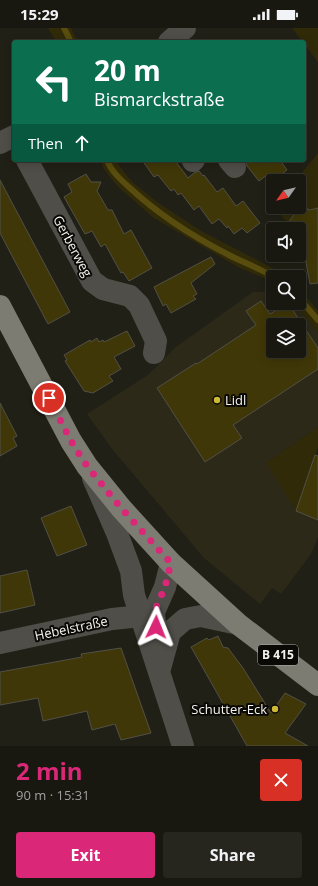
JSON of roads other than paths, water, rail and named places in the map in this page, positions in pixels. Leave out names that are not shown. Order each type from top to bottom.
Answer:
[{"type":"main road","name":"B 415","points":[[0,306],[71,441],[87,466],[121,508],[171,563],[238,624],[318,685]]},
{"type":"street","points":[[171,40],[185,28]]},
{"type":"street","points":[[0,143],[12,137]]},
{"type":"street","name":"Gerberweg","points":[[28,162],[92,281],[102,289],[130,296],[138,305],[156,342],[154,352]]},
{"type":"street","points":[[87,466],[117,533],[131,571],[134,595],[183,746]]},
{"type":"street","points":[[142,616],[142,603],[148,591],[171,563]]},
{"type":"street","points":[[159,672],[154,612],[165,587],[171,563]]},
{"type":"street","name":"Hebelstraße","points":[[0,643],[112,619],[142,616]]},
{"type":"street","points":[[159,672],[170,632],[185,619],[201,616],[238,624]]},
{"type":"waterway","points":[[64,28],[70,40]]},
{"type":"waterway","points":[[108,162],[120,179],[164,216],[214,247],[266,273]]},
{"type":"waterway","points":[[306,306],[318,320]]},
{"type":"place","name":"Lidl","points":[[217,400]]},
{"type":"place","name":"Schutter-Eck","points":[[275,709]]}]
